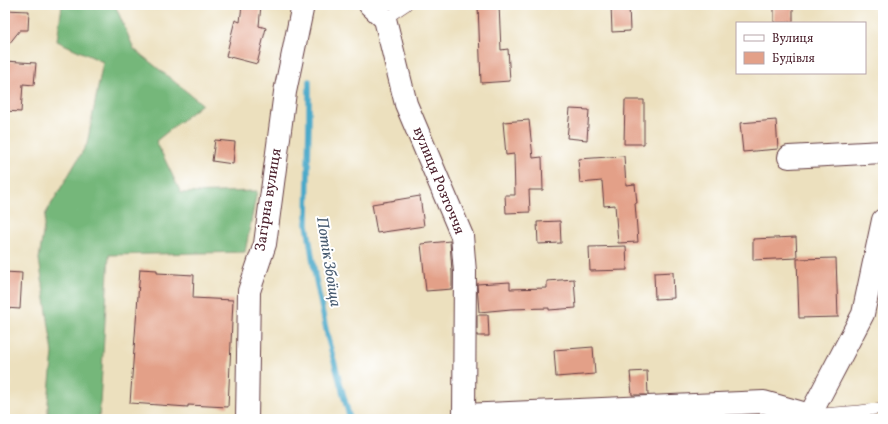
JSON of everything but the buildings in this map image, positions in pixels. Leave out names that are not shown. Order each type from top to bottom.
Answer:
[{"type":"street","name":"Загірна вулиця","points":[[247,419],[248,291],[265,244],[285,92],[303,5]]},
{"type":"street","name":"вулиця Розточчя","points":[[377,12],[406,104],[462,236],[465,272],[464,417]]},
{"type":"street","points":[[789,157],[883,152]]},
{"type":"street","points":[[464,417],[764,402],[809,417],[862,314],[883,220]]},
{"type":"lane","name":"вулиця Розточчя","points":[[377,12],[406,5]]},
{"type":"lane","points":[[809,417],[883,408]]},
{"type":"green space","points":[[62,5],[115,5],[134,49],[202,104],[156,141],[181,193],[257,191],[245,252],[109,255],[99,419],[48,419],[48,402],[53,353],[39,259],[46,213],[87,144],[103,62],[57,41]]},
{"type":"waterway","name":"Потік Збоїща","points":[[309,81],[307,224],[315,275],[328,339],[350,419]]}]
